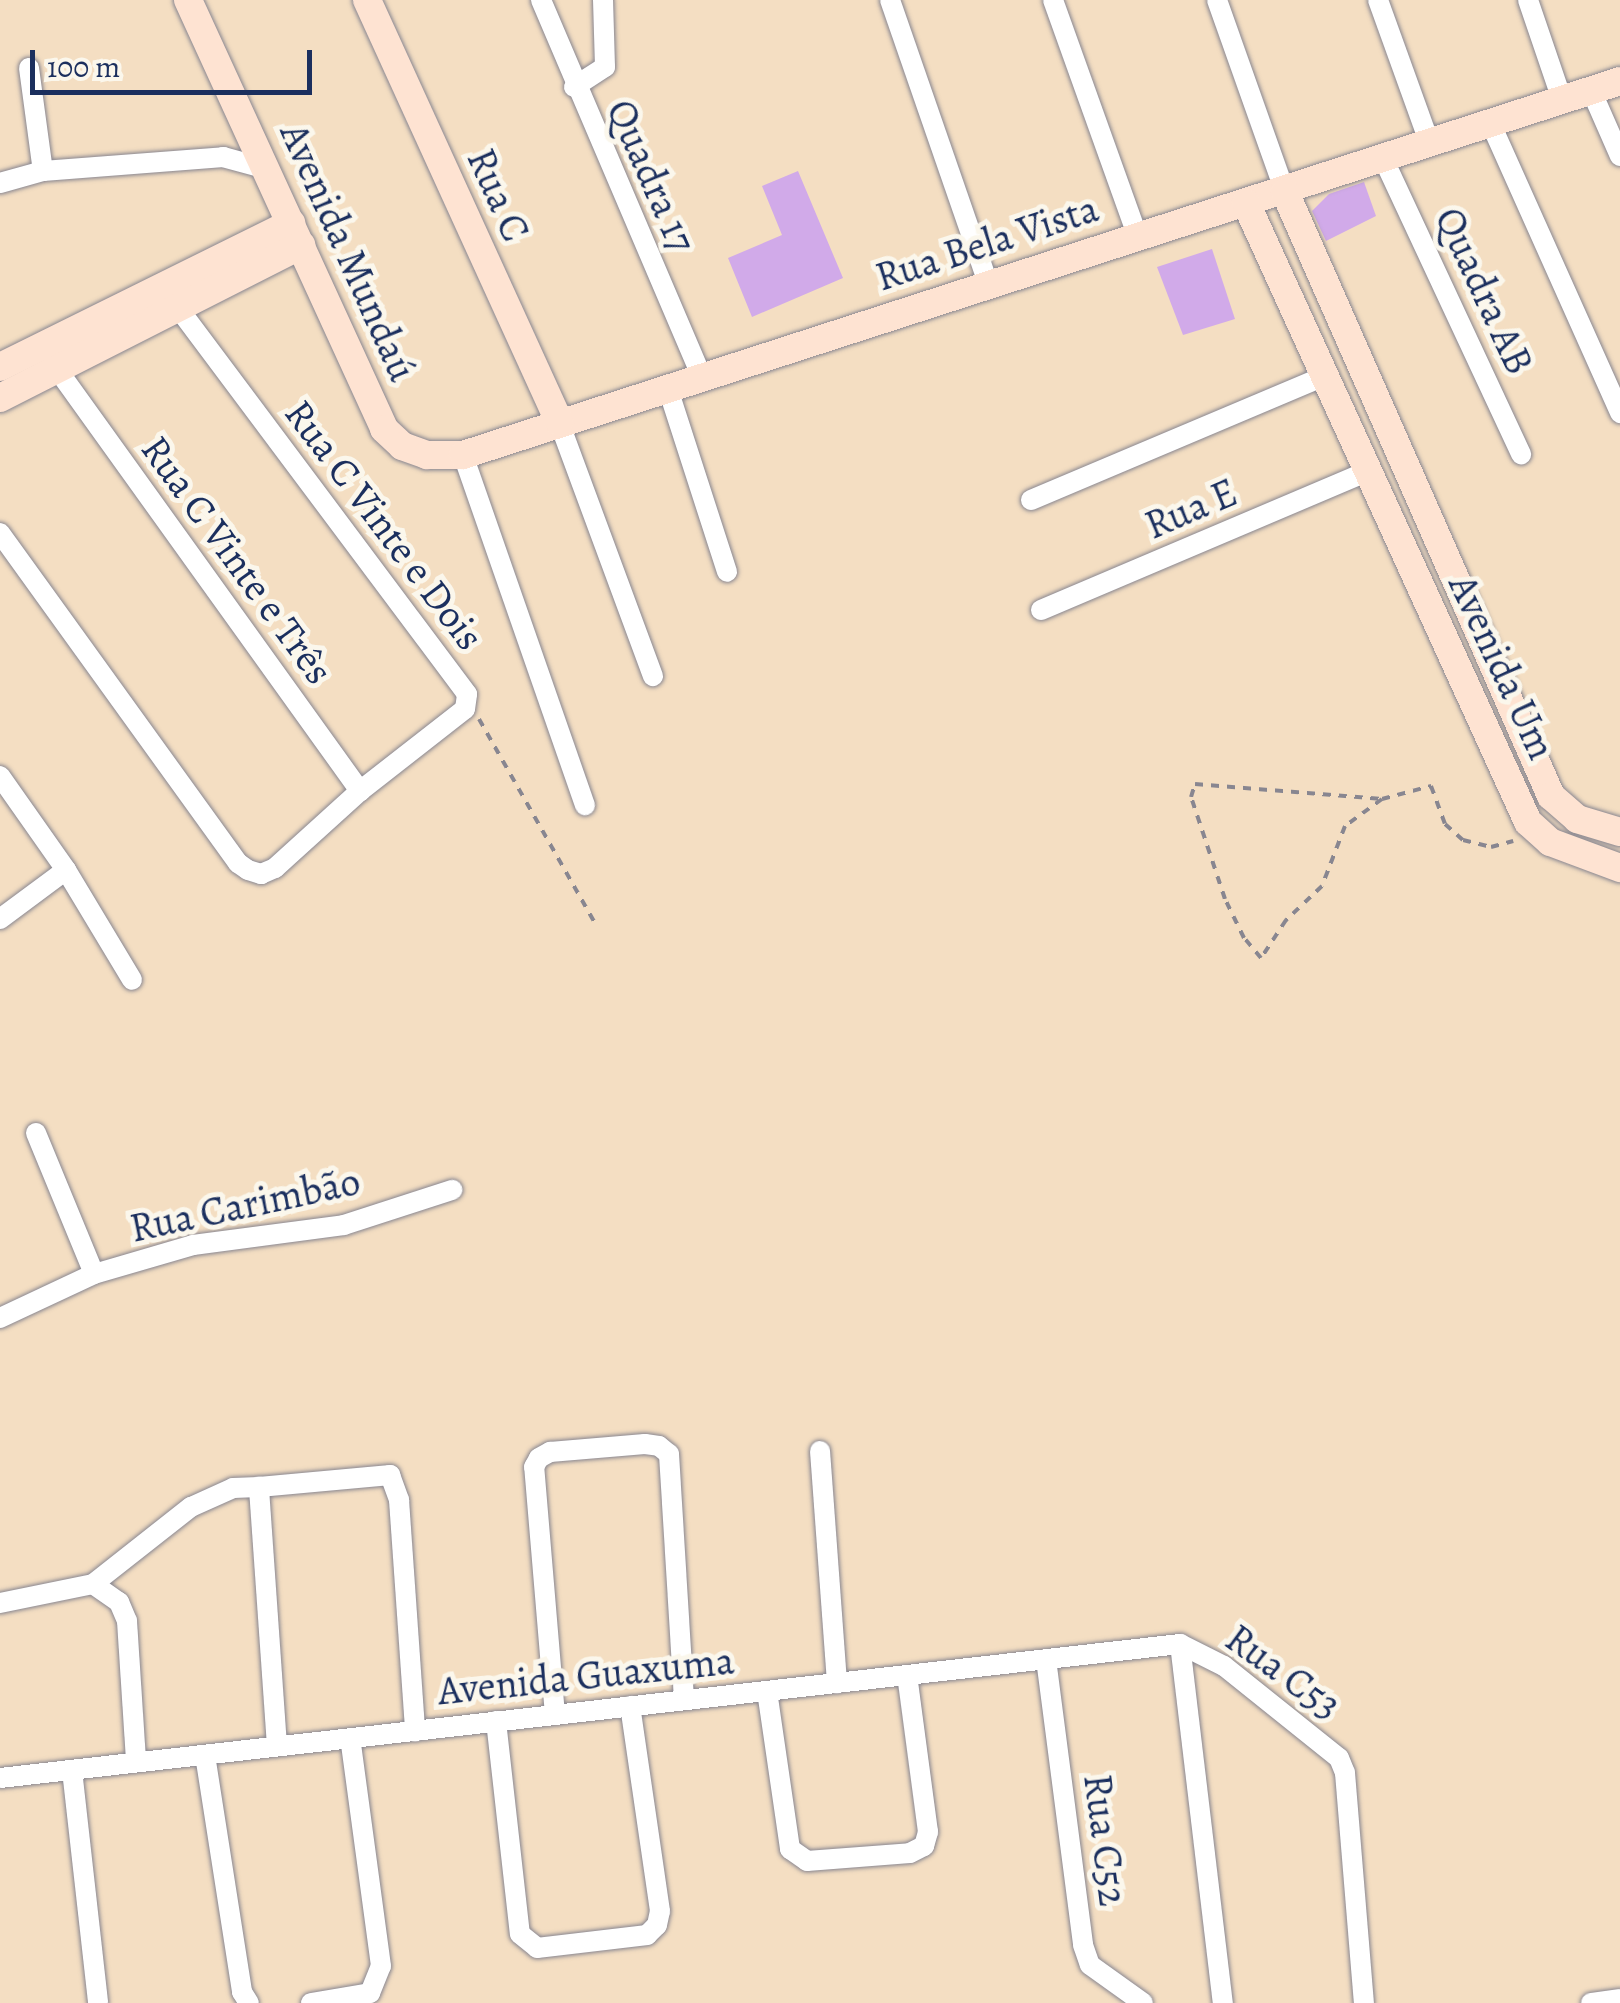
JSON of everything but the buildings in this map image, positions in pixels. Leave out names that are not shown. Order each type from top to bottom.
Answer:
[{"type":"street","name":"Avenida Mundaú","points":[[188,0],[384,429]]},
{"type":"street","name":"Rua C","points":[[367,0],[558,422]]},
{"type":"street","name":"Quadra 17","points":[[541,0],[574,87],[702,378]]},
{"type":"street","points":[[574,87],[605,67],[604,0]]},
{"type":"street","points":[[890,0],[988,286]]},
{"type":"street","points":[[1054,0],[1137,235]]},
{"type":"street","points":[[1217,0],[1298,187]]},
{"type":"street","points":[[1378,0],[1429,142]]},
{"type":"street","points":[[1528,0],[1562,100]]},
{"type":"street","points":[[29,68],[43,172]]},
{"type":"street","name":"Rua Bela Vista","points":[[384,429],[402,446],[427,455],[463,455],[1620,80]]},
{"type":"street","points":[[1591,90],[1620,156]]},
{"type":"street","points":[[1490,122],[1620,414]]},
{"type":"street","points":[[0,183],[43,172],[223,156],[266,169]]},
{"type":"street","name":"Quadra AB","points":[[1384,158],[1521,454]]},
{"type":"street","name":"Avenida Um","points":[[1298,187],[1300,227],[1552,796],[1578,819],[1620,832]]},
{"type":"street","name":"Avenida Um","points":[[1246,203],[1528,822],[1550,842],[1620,868]]},
{"type":"street","points":[[0,398],[178,307],[296,234]]},
{"type":"street","points":[[0,366],[296,234]]},
{"type":"street","name":"Rua C Vinte e Dois","points":[[0,533],[248,870],[261,874],[275,868],[360,792],[465,710],[469,702],[178,307]]},
{"type":"street","name":"Rua C Vinte e Três","points":[[57,368],[360,792]]},
{"type":"street","points":[[1032,500],[1325,376]]},
{"type":"street","points":[[668,389],[727,572]]},
{"type":"street","points":[[558,422],[653,676]]},
{"type":"street","points":[[1364,461],[1393,435]]},
{"type":"street","points":[[463,455],[585,806]]},
{"type":"street","name":"Rua E","points":[[1041,610],[1364,461]]},
{"type":"street","points":[[0,776],[66,870],[132,980]]},
{"type":"street","points":[[0,919],[66,870]]},
{"type":"street","points":[[36,1134],[94,1274]]},
{"type":"street","name":"Rua Carimbão","points":[[0,1318],[94,1274],[192,1245],[344,1226],[452,1190]]},
{"type":"street","points":[[556,1715],[534,1467],[539,1458],[550,1452],[645,1444],[659,1446],[669,1454],[684,1700]]},
{"type":"street","points":[[820,1451],[837,1682]]},
{"type":"street","points":[[0,1602],[93,1584],[190,1507],[234,1488],[390,1475],[400,1500],[415,1731]]},
{"type":"street","points":[[259,1487],[276,1746]]},
{"type":"street","points":[[93,1584],[119,1602],[127,1620],[136,1762]]},
{"type":"street","name":"Avenida Guaxuma","points":[[0,1778],[1180,1644]]},
{"type":"street","name":"Rua C53","points":[[1180,1644],[1224,2003]]},
{"type":"street","name":"Rua C53","points":[[1180,1644],[1224,1666],[1338,1758],[1345,1772],[1364,2003]]},
{"type":"street","name":"Rua C52","points":[[1046,1659],[1083,1945],[1090,1965],[1143,2003]]},
{"type":"street","points":[[767,1691],[790,1849],[807,1861],[910,1853],[924,1846],[928,1832],[906,1675]]},
{"type":"street","points":[[496,1721],[520,1934],[536,1948],[647,1936],[658,1925],[660,1912],[630,1706]]},
{"type":"street","points":[[311,2003],[370,1993],[380,1966],[350,1738]]},
{"type":"street","points":[[205,1755],[242,1992],[248,2003]]},
{"type":"street","points":[[0,1768],[0,1778]]},
{"type":"street","points":[[72,1770],[98,2003]]},
{"type":"street","points":[[1591,2003],[1620,1998]]},
{"type":"path","points":[[469,702],[531,804],[596,925]]},
{"type":"path","points":[[1382,799],[1345,826],[1322,886],[1286,920],[1261,958],[1244,938],[1225,900],[1191,797],[1195,784],[1382,799],[1432,786],[1445,824],[1463,840],[1491,847],[1507,846],[1528,822]]}]
